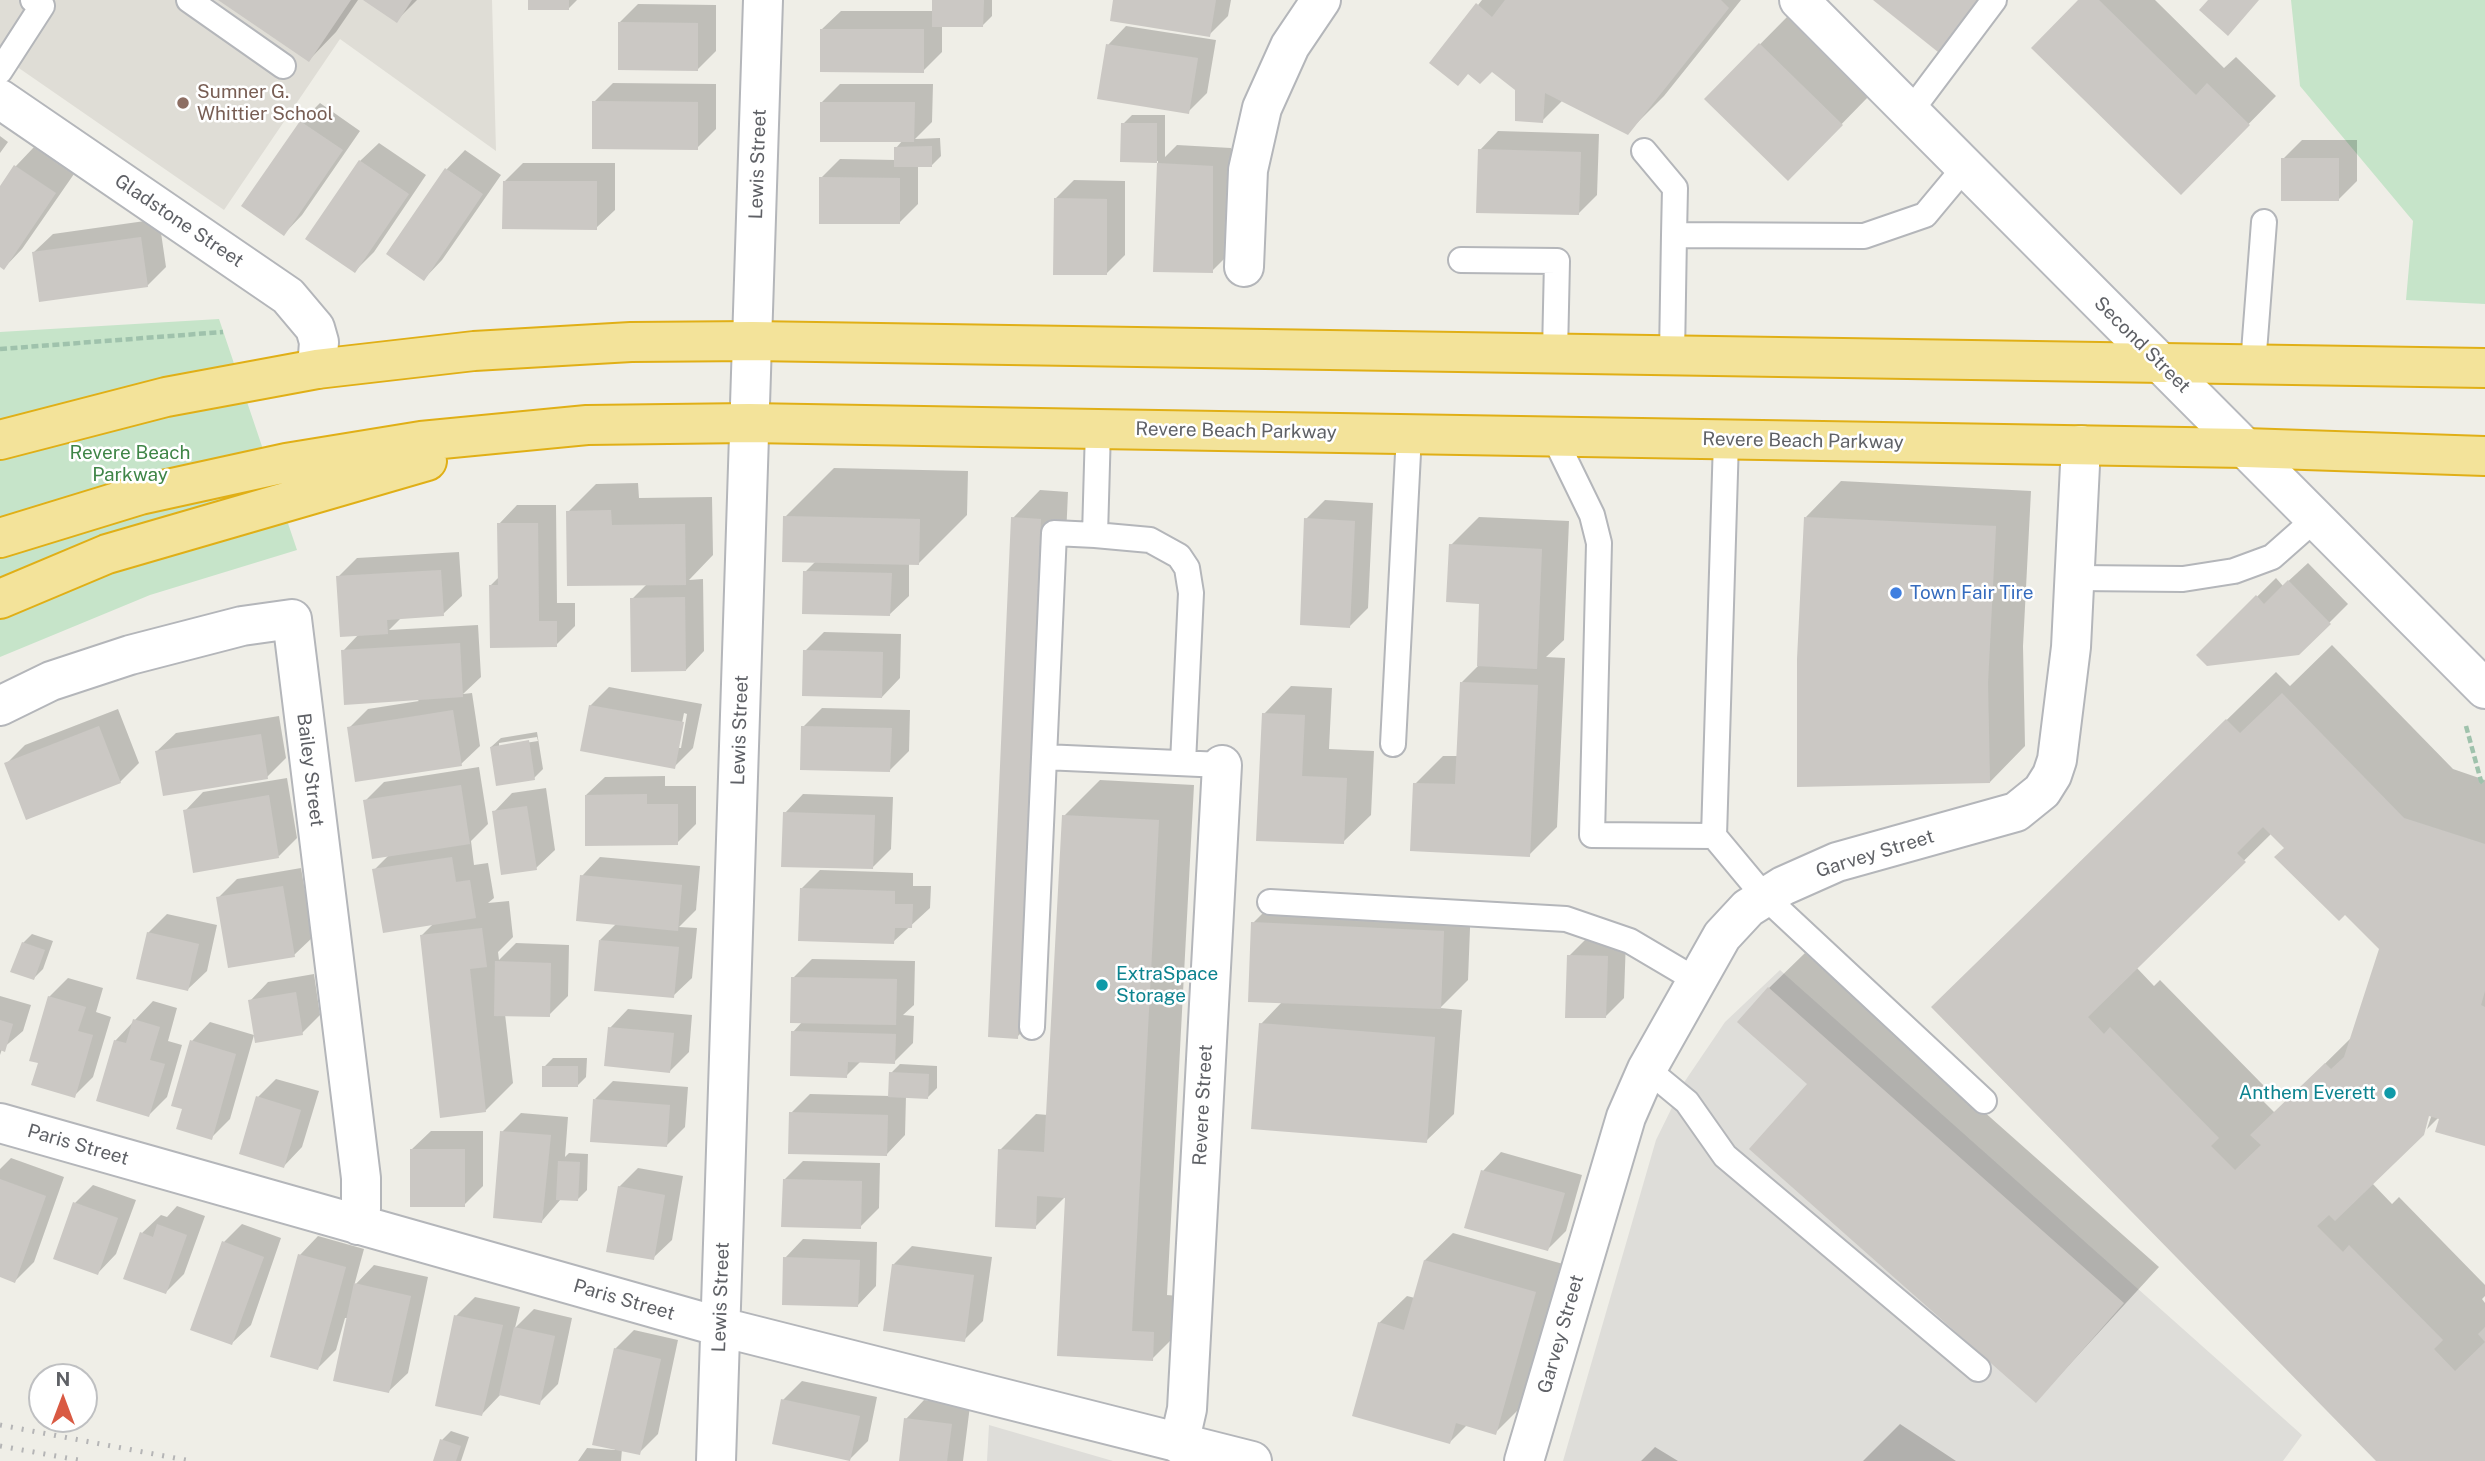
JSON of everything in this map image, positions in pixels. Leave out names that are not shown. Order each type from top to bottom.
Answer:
[{"type":"highway","points":[[0,440],[166,397],[317,369],[553,345],[752,341],[2485,368]]},
{"type":"highway","name":"Revere Beach Parkway","points":[[0,538],[140,495],[286,463],[421,440],[587,425],[750,423],[2245,448],[2485,456]]},
{"type":"highway","points":[[0,599],[95,559],[164,537],[247,516],[429,460],[587,425]]},
{"type":"street","name":"Lewis Street","points":[[716,1461],[763,0]]},
{"type":"street","points":[[1244,267],[1248,170],[1262,108],[1290,46],[1321,0]]},
{"type":"street","name":"Second Street","points":[[1799,0],[2485,689]]},
{"type":"street","name":"Gladstone Street","points":[[0,99],[288,296],[315,328],[319,342],[317,369]]},
{"type":"street","name":"Garvey Street","points":[[1524,1461],[1617,1140],[1647,1069],[1722,936],[1748,908],[1764,896],[1837,862],[2000,818],[2030,803],[2042,791],[2057,760],[2077,578],[2081,445]]},
{"type":"street","name":"Bailey Street","points":[[0,706],[51,681],[130,655],[242,626],[292,619],[361,1178],[362,1209],[358,1225]]},
{"type":"street","name":"Revere Street","points":[[1179,1444],[1187,1409],[1222,765]]},
{"type":"street","name":"Paris Street","points":[[0,1123],[720,1327],[1252,1461]]},
{"type":"lane","points":[[0,71],[42,6],[33,0]]},
{"type":"lane","points":[[189,0],[283,65]]},
{"type":"lane","points":[[1910,112],[1994,0]]},
{"type":"lane","points":[[1644,150],[1675,188],[1672,355]]},
{"type":"lane","points":[[1674,235],[1864,236],[1925,215],[1965,167]]},
{"type":"lane","points":[[2253,365],[2264,222]]},
{"type":"lane","points":[[1461,260],[1558,261],[1555,353]]},
{"type":"lane","points":[[1095,535],[1098,429]]},
{"type":"lane","points":[[1393,744],[1409,434]]},
{"type":"lane","points":[[1554,437],[1591,515],[1599,543],[1591,835],[1714,836]]},
{"type":"lane","points":[[1726,440],[1714,836],[1764,896],[1984,1101]]},
{"type":"lane","points":[[2077,578],[2183,579],[2234,571],[2272,557],[2315,519]]},
{"type":"lane","points":[[1032,1027],[1054,533],[1150,540],[1179,556],[1186,568],[1191,593],[1183,763]]},
{"type":"lane","points":[[1044,757],[1222,765]]},
{"type":"lane","points":[[1270,902],[1566,919],[1609,931],[1696,980]]},
{"type":"lane","points":[[1647,1069],[1687,1102],[1725,1156],[1978,1369]]},
{"type":"path","points":[[0,349],[223,332]]},
{"type":"shaded area","name":"Sumner G. Whittier School","points":[[0,0],[492,0],[496,151],[340,39],[224,210],[0,55]]},
{"type":"shaded area","points":[[1780,970],[2302,1435],[2283,1461],[1563,1461],[1656,1140],[1685,1081],[1725,1022]]},
{"type":"shaded area","points":[[989,1425],[1113,1461],[987,1461]]},
{"type":"green space","points":[[2291,0],[2485,0],[2485,304],[2406,300],[2413,221],[2300,86]]},
{"type":"green space","name":"Revere Beach Parkway","points":[[219,319],[297,550],[150,595],[0,657],[0,332]]},
{"type":"building","points":[[218,0],[351,0],[309,62]]},
{"type":"building","points":[[363,0],[412,0],[397,23]]},
{"type":"building","points":[[528,0],[569,0],[569,10],[528,10]]},
{"type":"building","points":[[932,0],[984,0],[983,27],[932,27]]},
{"type":"building","points":[[1113,0],[1216,0],[1210,37],[1110,21]]},
{"type":"building","points":[[1505,0],[1721,0],[1729,8],[1628,135],[1545,93],[1543,123],[1515,121],[1515,90],[1492,72],[1480,84],[1468,74],[1458,86],[1429,63],[1476,3],[1492,17]]},
{"type":"building","points":[[1873,0],[1980,0],[1938,52]]},
{"type":"building","points":[[2078,0],[2099,0],[2196,95],[2207,83],[2250,125],[2181,195],[2031,48]]},
{"type":"building","points":[[2208,0],[2259,0],[2228,36],[2199,10]]},
{"type":"building","points":[[618,22],[698,23],[698,71],[618,70]]},
{"type":"building","points":[[820,29],[924,29],[924,73],[820,72]]},
{"type":"building","points":[[1759,43],[1843,125],[1788,181],[1704,99]]},
{"type":"building","points":[[1106,44],[1198,58],[1189,114],[1097,99]]},
{"type":"building","points":[[592,101],[698,102],[698,150],[592,149]]},
{"type":"building","points":[[820,102],[915,102],[914,142],[820,142]]},
{"type":"building","points":[[300,121],[343,150],[284,236],[241,206]]},
{"type":"building","points":[[1121,123],[1157,123],[1157,163],[1120,162]]},
{"type":"building","points":[[932,146],[932,167],[894,167],[894,147]]},
{"type":"building","points":[[1478,149],[1581,152],[1579,215],[1476,213]]},
{"type":"building","points":[[2281,158],[2339,158],[2339,201],[2281,201]]},
{"type":"building","points":[[359,160],[409,194],[355,273],[305,239]]},
{"type":"building","points":[[1157,163],[1213,166],[1213,273],[1153,272]]},
{"type":"building","points":[[14,165],[56,193],[4,270],[0,267],[0,186]]},
{"type":"building","points":[[445,168],[483,194],[424,281],[386,254]]},
{"type":"building","points":[[819,177],[900,178],[900,224],[819,224]]},
{"type":"building","points":[[503,181],[597,181],[597,230],[502,229]]},
{"type":"building","points":[[1054,198],[1107,199],[1107,275],[1053,275]]},
{"type":"building","points":[[141,237],[148,287],[39,302],[32,252]]},
{"type":"building","points":[[611,510],[612,525],[685,524],[686,585],[567,586],[566,511]]},
{"type":"building","points":[[783,516],[920,519],[919,565],[782,562]]},
{"type":"building","points":[[1011,517],[1041,519],[1018,1039],[988,1037]]},
{"type":"building","name":"Town Fair Tire","points":[[1804,517],[1996,526],[1988,683],[1990,783],[1797,787],[1797,659]]},
{"type":"building","points":[[1304,518],[1355,521],[1350,628],[1300,625]]},
{"type":"building","points":[[497,523],[538,523],[539,621],[557,621],[557,647],[490,648],[489,585],[498,585]]},
{"type":"building","points":[[1449,544],[1542,549],[1537,669],[1477,666],[1479,604],[1446,602]]},
{"type":"building","points":[[441,570],[444,616],[387,620],[388,634],[340,637],[336,576]]},
{"type":"building","points":[[803,571],[892,573],[890,616],[802,614]]},
{"type":"building","points":[[2288,580],[2331,624],[2299,655],[2207,666],[2196,655],[2256,595],[2264,604]]},
{"type":"building","points":[[685,597],[686,671],[631,672],[630,598]]},
{"type":"building","points":[[460,643],[463,697],[344,705],[341,650]]},
{"type":"building","points":[[803,650],[883,652],[882,698],[802,696]]},
{"type":"building","points":[[1460,682],[1538,685],[1530,857],[1410,851],[1413,783],[1455,784]]},
{"type":"building","name":"Anthem Everett","points":[[2282,693],[2404,818],[2485,844],[2485,991],[2481,1005],[2485,1007],[2485,1146],[2435,1132],[2439,1119],[2429,1116],[2424,1135],[2335,1221],[2329,1215],[2317,1226],[2343,1252],[2349,1245],[2443,1340],[2434,1349],[2455,1371],[2485,1342],[2485,1461],[2376,1461],[1931,1007],[2226,719],[2240,733]],"holes":[[[2263,827],[2284,848],[2274,857],[2339,921],[2345,915],[2379,949],[2344,1057],[2331,1069],[2325,1063],[2250,1135],[2261,1145],[2235,1170],[2211,1146],[2219,1138],[2110,1027],[2104,1034],[2088,1017],[2246,862],[2237,853]]]},
{"type":"building","points":[[589,705],[684,722],[675,769],[580,751]]},
{"type":"building","points":[[453,710],[462,766],[355,782],[347,727]]},
{"type":"building","points":[[1262,713],[1305,715],[1302,776],[1347,778],[1344,844],[1256,841]]},
{"type":"building","points":[[99,726],[121,783],[26,820],[4,763]]},
{"type":"building","points":[[801,726],[892,728],[890,772],[800,770]]},
{"type":"building","points":[[261,734],[268,779],[163,796],[155,751]]},
{"type":"building","points":[[529,740],[535,780],[496,786],[490,747]]},
{"type":"building","points":[[461,785],[470,844],[372,859],[363,800]]},
{"type":"building","points":[[647,794],[647,804],[678,804],[678,845],[585,846],[585,795]]},
{"type":"building","points":[[269,795],[279,858],[193,873],[183,810]]},
{"type":"building","points":[[527,806],[537,870],[501,875],[492,811]]},
{"type":"building","points":[[783,812],[875,815],[873,869],[781,867]]},
{"type":"building","name":"ExtraSpace Storage","points":[[1062,815],[1159,820],[1132,1331],[1154,1332],[1153,1361],[1057,1356],[1065,1198],[1037,1196],[1036,1229],[995,1227],[998,1149],[1044,1152]]},
{"type":"building","points":[[452,857],[456,882],[470,880],[476,918],[383,933],[372,869]]},
{"type":"building","points":[[580,875],[682,885],[678,931],[576,921]]},
{"type":"building","points":[[283,886],[295,957],[228,968],[216,897]]},
{"type":"building","points":[[800,888],[895,891],[895,904],[913,904],[912,928],[895,928],[894,944],[798,941]]},
{"type":"building","points":[[1251,922],[1444,931],[1441,1009],[1248,1002]]},
{"type":"building","points":[[482,928],[487,967],[470,969],[486,1112],[440,1118],[420,935]]},
{"type":"building","points":[[147,932],[199,944],[188,991],[136,979]]},
{"type":"building","points":[[599,940],[679,947],[674,998],[594,991]]},
{"type":"building","points":[[22,942],[45,950],[34,980],[10,972]]},
{"type":"building","points":[[1567,955],[1608,956],[1606,1018],[1565,1018]]},
{"type":"building","points":[[495,961],[551,963],[550,1017],[494,1016]]},
{"type":"building","points":[[791,977],[897,979],[896,1025],[790,1023]]},
{"type":"building","points":[[1768,987],[2124,1303],[2036,1403],[1749,1149],[1807,1084],[1737,1022]]},
{"type":"building","points":[[296,992],[303,1035],[255,1043],[248,1000]]},
{"type":"building","points":[[48,996],[86,1007],[78,1031],[93,1035],[75,1098],[31,1085],[38,1063],[29,1061]]},
{"type":"building","points":[[133,1019],[160,1027],[150,1060],[165,1064],[149,1117],[96,1101],[114,1040],[126,1043]]},
{"type":"building","points":[[0,1020],[13,1024],[5,1052],[0,1050]]},
{"type":"building","points":[[1259,1023],[1435,1037],[1427,1143],[1251,1129]]},
{"type":"building","points":[[608,1027],[674,1033],[670,1073],[604,1066]]},
{"type":"building","points":[[791,1031],[896,1034],[895,1064],[848,1062],[847,1078],[790,1076]]},
{"type":"building","points":[[190,1040],[236,1054],[212,1140],[176,1129],[182,1109],[171,1106]]},
{"type":"building","points":[[542,1066],[578,1066],[578,1087],[542,1087]]},
{"type":"building","points":[[889,1072],[929,1074],[928,1099],[888,1097]]},
{"type":"building","points":[[256,1096],[301,1110],[284,1168],[239,1154]]},
{"type":"building","points":[[593,1099],[670,1105],[667,1147],[590,1142]]},
{"type":"building","points":[[789,1112],[888,1115],[887,1156],[788,1154]]},
{"type":"building","points":[[500,1131],[551,1135],[542,1223],[493,1218]]},
{"type":"building","points":[[410,1149],[465,1149],[465,1207],[410,1207]]},
{"type":"building","points":[[558,1161],[580,1162],[578,1201],[556,1200]]},
{"type":"building","points":[[1481,1170],[1565,1193],[1548,1251],[1464,1228]]},
{"type":"building","points":[[0,1179],[46,1196],[15,1283],[0,1277]]},
{"type":"building","points":[[783,1179],[862,1181],[861,1229],[781,1227]]},
{"type":"building","points":[[618,1186],[665,1195],[654,1260],[606,1252]]},
{"type":"building","points":[[73,1202],[118,1218],[98,1275],[53,1259]]},
{"type":"building","points":[[157,1224],[187,1235],[166,1294],[123,1279],[140,1232],[153,1237]]},
{"type":"building","points":[[222,1241],[264,1257],[232,1345],[190,1330]]},
{"type":"building","points":[[298,1254],[346,1267],[318,1370],[270,1357]]},
{"type":"building","points":[[783,1257],[860,1260],[858,1307],[782,1305]]},
{"type":"building","points":[[1424,1260],[1536,1292],[1496,1435],[1456,1423],[1450,1444],[1352,1416],[1378,1322],[1404,1330]]},
{"type":"building","points":[[892,1264],[974,1275],[965,1342],[883,1331]]},
{"type":"building","points":[[354,1283],[411,1296],[389,1393],[333,1381]]},
{"type":"building","points":[[454,1315],[503,1325],[482,1416],[435,1406]]},
{"type":"building","points":[[514,1327],[555,1336],[540,1405],[499,1395]]},
{"type":"building","points":[[2485,1327],[2485,1342],[2478,1334]]},
{"type":"building","points":[[614,1348],[661,1359],[640,1455],[592,1445]]},
{"type":"building","points":[[781,1399],[860,1416],[850,1461],[772,1444]]},
{"type":"building","points":[[904,1418],[952,1424],[947,1461],[899,1461]]},
{"type":"building","points":[[440,1439],[461,1446],[456,1461],[433,1461]]},
{"type":"railway","points":[[0,1425],[191,1461]]},
{"type":"railway","points":[[0,1446],[84,1461]]},
{"type":"place","name":"Sumner G. Whittier School","points":[[183,103]]},
{"type":"place","name":"Town Fair Tire","points":[[1896,593]]},
{"type":"place","name":"ExtraSpace Storage","points":[[1102,985]]},
{"type":"place","name":"Anthem Everett","points":[[2390,1093]]}]
